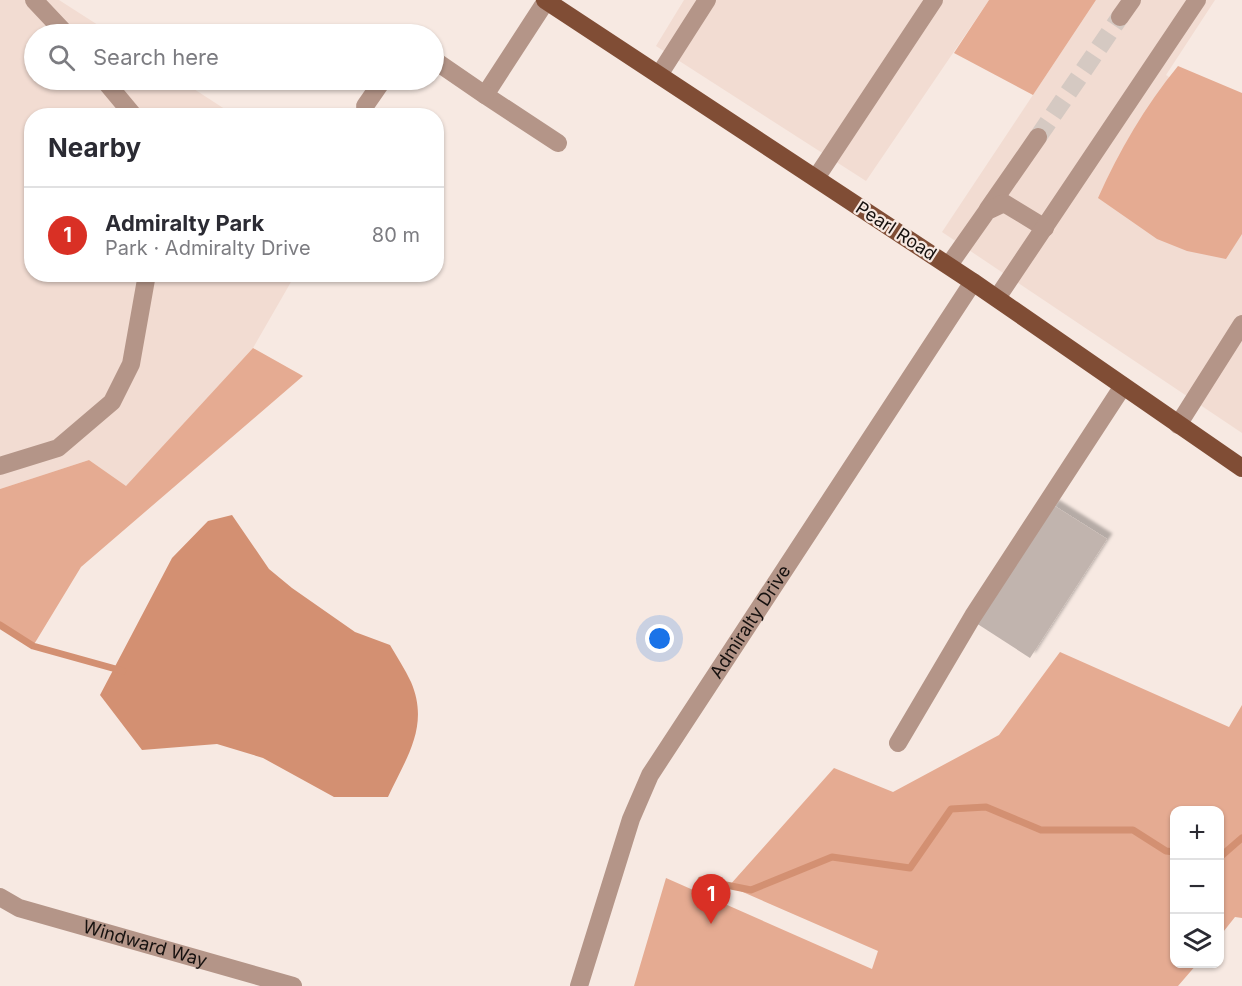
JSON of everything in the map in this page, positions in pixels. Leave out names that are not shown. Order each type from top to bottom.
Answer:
[{"type":"main road","name":"Pearl Road","points":[[546,0],[949,265],[1242,468]]},
{"type":"street","points":[[33,0],[56,24]]},
{"type":"street","points":[[484,94],[546,0]]},
{"type":"street","points":[[659,75],[707,0]]},
{"type":"street","points":[[816,178],[933,0]]},
{"type":"street","points":[[1120,17],[1132,0]]},
{"type":"street","points":[[997,298],[1197,0]]},
{"type":"street","points":[[444,67],[558,143]]},
{"type":"street","points":[[112,90],[127,108]]},
{"type":"street","points":[[365,106],[376,90]]},
{"type":"street","points":[[949,265],[1038,137]]},
{"type":"street","points":[[987,211],[1004,202],[1045,228]]},
{"type":"street","points":[[0,466],[58,448],[112,402],[131,364],[146,282]]},
{"type":"street","name":"Admiralty Drive","points":[[579,986],[630,819],[650,775],[973,282]]},
{"type":"street","points":[[1178,425],[1241,329]]},
{"type":"street","points":[[898,743],[972,616],[1123,386]]},
{"type":"street","name":"Windward Way","points":[[0,897],[19,908],[293,986]]},
{"type":"shaded area","points":[[0,0],[59,0],[96,24],[24,24],[24,90],[195,90],[223,108],[24,108],[24,282],[291,282],[253,348],[126,487],[89,460],[0,489]]},
{"type":"shaded area","points":[[684,0],[989,0],[866,181],[656,46]]},
{"type":"shaded area","points":[[989,0],[1096,0],[1033,95],[954,53]]},
{"type":"shaded area","points":[[1096,0],[1215,0],[1166,75],[1242,125],[1242,433],[942,232]]},
{"type":"shaded area","points":[[1178,66],[1242,93],[1242,234],[1226,259],[1187,251],[1157,239],[1098,198],[1134,129]]},
{"type":"shaded area","points":[[253,348],[303,376],[81,567],[33,646],[0,625],[0,489],[89,460],[126,486]]},
{"type":"shaded area","points":[[232,515],[269,569],[355,632],[390,645],[406,672],[416,698],[417,727],[408,755],[388,797],[334,797],[263,758],[217,744],[142,750],[100,695],[172,558],[208,521]]},
{"type":"shaded area","points":[[1060,652],[1229,727],[1242,705],[1242,918],[1235,917],[1224,931],[1224,806],[1170,806],[1170,968],[1194,968],[1178,986],[634,986],[666,878],[872,969],[878,951],[729,886],[834,768],[893,792],[999,735]]},
{"type":"building","points":[[1053,505],[1107,539],[1030,658],[976,623]]},
{"type":"waterway","points":[[0,625],[33,646],[123,671]]},
{"type":"waterway","points":[[701,880],[751,890],[832,857],[910,868],[951,809],[986,807],[1041,830],[1133,830],[1170,852]]},
{"type":"waterway","points":[[1224,854],[1242,838]]},
{"type":"tunnel","points":[[1038,137],[1120,17]]},
{"type":"place","name":"Admiralty Park","points":[[711,924]]}]
